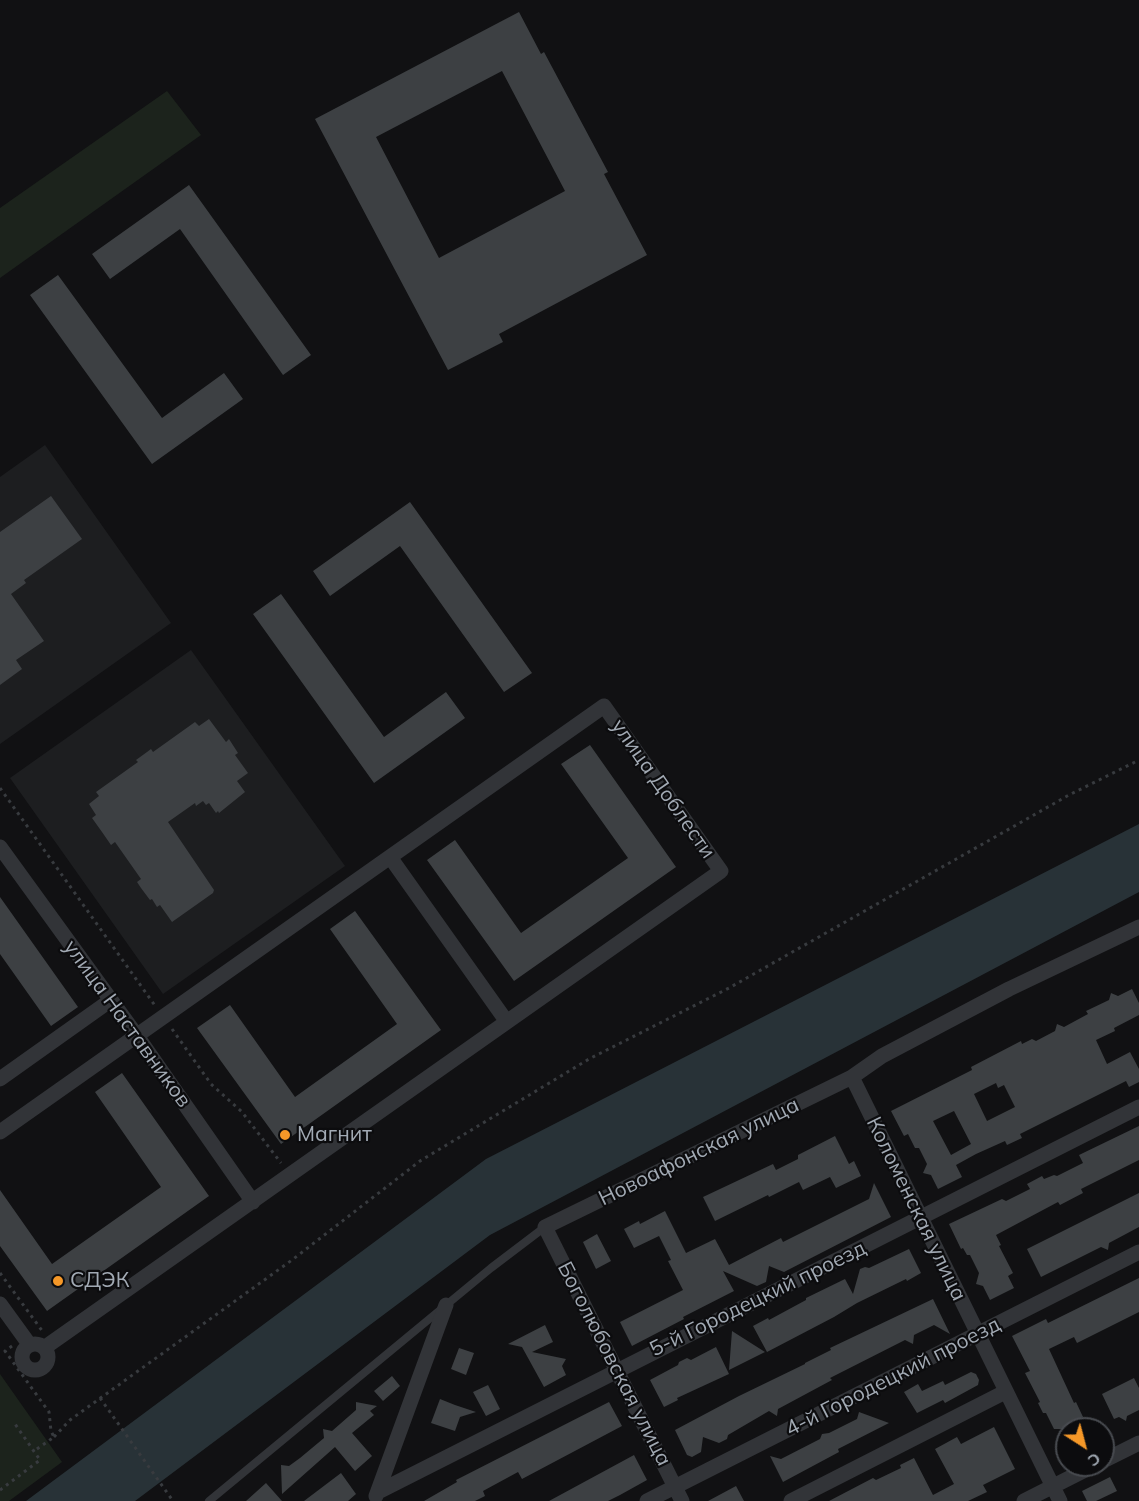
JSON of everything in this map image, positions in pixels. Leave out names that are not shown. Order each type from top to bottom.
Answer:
[{"type":"street","name":"улица Доблести","points":[[390,857],[604,706],[721,871],[507,1022]]},
{"type":"street","name":"улица Наставников","points":[[0,847],[137,1036],[253,1202]]},
{"type":"street","points":[[0,1132],[390,857],[507,1022],[253,1202],[34,1342],[0,1304]]},
{"type":"street","name":"Новоафонская улица","points":[[545,1227],[852,1077],[882,1056],[1009,989],[1139,927]]},
{"type":"street","points":[[0,1079],[111,1000]]},
{"type":"street","name":"Коломенская улица","points":[[852,1077],[1060,1501]]},
{"type":"street","name":"5-й Городецкий проезд","points":[[376,1496],[617,1369],[921,1219],[1139,1107]]},
{"type":"street","name":"Боголюбовская улица","points":[[545,1227],[679,1494]]},
{"type":"street","name":"4-й Городецкий проезд","points":[[647,1501],[679,1494],[977,1334],[1139,1252]]},
{"type":"street","points":[[376,1496],[446,1305]]},
{"type":"street","points":[[791,1501],[1005,1392]]},
{"type":"street","points":[[1115,1455],[1139,1443]]},
{"type":"street","points":[[1024,1501],[1070,1477]]},
{"type":"lane","points":[[209,1501],[446,1305],[545,1227]]},
{"type":"path","points":[[34,1451],[54,1437],[70,1420],[292,1260],[420,1161],[590,1059],[729,988],[1069,795],[1139,760]]},
{"type":"path","points":[[0,788],[211,1084],[243,1112],[281,1164]]},
{"type":"path","points":[[0,1273],[34,1342],[4,1351],[49,1412],[54,1437]]},
{"type":"path","points":[[100,1398],[173,1501]]},
{"type":"path","points":[[0,1490],[40,1460],[15,1424]]},
{"type":"shaded area","points":[[167,91],[201,135],[0,278],[0,208]]},
{"type":"shaded area","points":[[45,445],[171,623],[0,744],[0,477]]},
{"type":"shaded area","points":[[191,650],[345,866],[163,994],[10,778]]},
{"type":"shaded area","points":[[1139,824],[1139,892],[490,1235],[135,1501],[26,1501],[486,1159]]},
{"type":"shaded area","points":[[0,1374],[62,1462],[9,1501],[0,1501]]},
{"type":"building","points":[[519,12],[541,54],[544,52],[608,172],[604,174],[647,255],[499,334],[503,342],[448,370],[315,119]],"holes":[[[502,71],[565,191],[439,258],[376,137]]]},
{"type":"building","points":[[189,185],[311,355],[283,375],[180,229],[110,279],[92,254]]},
{"type":"building","points":[[58,275],[162,418],[224,373],[243,399],[152,464],[30,295]]},
{"type":"building","points":[[51,496],[82,539],[24,580],[26,583],[11,594],[44,641],[16,660],[22,669],[0,685],[0,532]]},
{"type":"building","points":[[410,502],[532,673],[504,692],[400,546],[330,596],[313,571]]},
{"type":"building","points":[[281,594],[384,737],[446,692],[465,718],[374,783],[253,614]]},
{"type":"building","points":[[209,719],[226,742],[229,739],[238,753],[235,755],[248,773],[237,781],[245,792],[219,813],[218,811],[216,813],[209,803],[206,805],[203,801],[196,806],[195,803],[168,822],[214,890],[172,922],[160,905],[157,907],[141,888],[137,882],[141,879],[115,842],[111,845],[92,818],[96,815],[89,804],[99,796],[96,792],[138,762],[136,760],[151,749],[153,752],[195,722],[199,726]]},
{"type":"building","points":[[590,745],[676,867],[514,981],[427,860],[455,840],[521,933],[628,858],[561,764]]},
{"type":"building","points":[[0,897],[78,1007],[51,1026],[0,954]]},
{"type":"building","points":[[355,911],[441,1030],[281,1144],[197,1028],[230,1005],[295,1097],[397,1024],[330,929]]},
{"type":"building","points":[[1132,989],[1139,1003],[1139,1015],[1096,1040],[1107,1064],[1130,1052],[1139,1069],[1139,1082],[1129,1087],[1126,1081],[1020,1134],[1022,1138],[1007,1145],[1005,1141],[976,1154],[956,1165],[962,1177],[938,1189],[931,1175],[923,1173],[927,1164],[919,1148],[915,1148],[908,1134],[904,1136],[891,1111],[972,1070],[971,1067],[1021,1041],[1022,1044],[1032,1039],[1036,1041],[1055,1031],[1057,1024],[1064,1027],[1088,1014],[1086,1011],[1109,1000],[1111,993],[1118,996]],"holes":[[[996,1083],[998,1088],[1004,1085],[1015,1107],[987,1121],[974,1094]],[[954,1111],[971,1144],[951,1155],[933,1121]]]},
{"type":"building","points":[[122,1073],[209,1196],[47,1311],[0,1246],[0,1190],[52,1264],[161,1187],[95,1092]]},
{"type":"building","points":[[1139,1126],[1139,1160],[1081,1189],[1083,1193],[1060,1205],[1058,1202],[996,1235],[1013,1273],[1008,1276],[1014,1288],[990,1300],[983,1286],[976,1284],[979,1273],[970,1255],[967,1255],[963,1248],[961,1249],[949,1224],[1002,1199],[1006,1201],[1030,1189],[1027,1184],[1042,1176],[1044,1179],[1057,1176],[1083,1163],[1079,1155]]},
{"type":"building","points":[[835,1136],[849,1164],[854,1161],[861,1176],[836,1188],[830,1177],[803,1190],[799,1182],[715,1221],[703,1197],[773,1164],[776,1170],[798,1159],[798,1155]]},
{"type":"building","points":[[874,1183],[891,1217],[784,1272],[769,1266],[766,1282],[757,1286],[723,1271],[734,1291],[632,1346],[620,1322],[683,1290],[668,1261],[671,1260],[659,1236],[634,1248],[624,1229],[639,1221],[640,1224],[665,1211],[686,1253],[715,1239],[729,1265],[781,1238],[783,1242],[869,1199]]},
{"type":"building","points":[[1139,1193],[1139,1227],[1109,1243],[1108,1250],[1101,1247],[1041,1277],[1027,1249]]},
{"type":"building","points":[[597,1234],[611,1261],[596,1269],[583,1242]]},
{"type":"building","points":[[909,1249],[921,1273],[857,1303],[767,1352],[753,1326],[768,1318],[769,1320],[845,1279],[853,1294],[860,1269],[869,1268]]},
{"type":"building","points":[[1139,1278],[1139,1312],[1077,1343],[1074,1337],[1049,1349],[1083,1417],[1055,1417],[1055,1429],[1038,1403],[1040,1402],[1025,1373],[1030,1371],[1012,1336],[1046,1319],[1048,1323]]},
{"type":"building","points":[[933,1299],[950,1334],[934,1325],[914,1335],[913,1344],[905,1340],[830,1378],[832,1380],[778,1409],[777,1416],[769,1411],[728,1435],[727,1439],[719,1443],[703,1437],[701,1452],[692,1457],[687,1455],[675,1430],[805,1364],[831,1350],[830,1348]]},
{"type":"building","points":[[545,1325],[553,1342],[532,1352],[566,1359],[562,1366],[566,1375],[544,1387],[522,1347],[508,1344]]},
{"type":"building","points":[[732,1331],[765,1352],[729,1370]]},
{"type":"building","points":[[716,1347],[729,1374],[677,1398],[678,1400],[664,1407],[650,1380],[687,1358],[691,1360]]},
{"type":"building","points":[[459,1348],[474,1353],[466,1375],[451,1369]]},
{"type":"building","points":[[971,1372],[976,1374],[979,1380],[978,1385],[945,1403],[943,1400],[917,1413],[904,1392],[918,1384],[922,1391],[943,1381],[945,1385]]},
{"type":"building","points":[[392,1376],[400,1386],[383,1401],[374,1391]]},
{"type":"building","points":[[1134,1378],[1139,1388],[1139,1410],[1127,1416],[1126,1421],[1119,1417],[1115,1419],[1102,1394]]},
{"type":"building","points":[[488,1385],[500,1409],[486,1416],[473,1392]]},
{"type":"building","points":[[440,1399],[476,1412],[460,1417],[455,1431],[431,1423]]},
{"type":"building","points":[[356,1402],[377,1406],[370,1411],[374,1415],[352,1433],[372,1456],[355,1471],[335,1447],[282,1494],[281,1465],[289,1466],[324,1438],[323,1429],[332,1431],[356,1410]]},
{"type":"building","points":[[609,1402],[622,1426],[522,1479],[518,1472],[483,1491],[485,1496],[475,1501],[424,1501],[457,1482],[456,1480]]},
{"type":"building","points":[[859,1412],[889,1423],[838,1449],[839,1452],[783,1482],[770,1456],[781,1459],[820,1439],[822,1434],[829,1433],[857,1419]]},
{"type":"building","points":[[994,1427],[1015,1469],[983,1485],[987,1492],[968,1501],[829,1501],[873,1478],[876,1480],[901,1468],[900,1465],[914,1458],[933,1495],[954,1484],[935,1449],[957,1437],[961,1444]]},
{"type":"building","points":[[634,1455],[647,1480],[620,1495],[608,1501],[549,1501]]},
{"type":"building","points":[[341,1473],[356,1494],[348,1501],[304,1501]]},
{"type":"building","points":[[1110,1477],[1117,1491],[1096,1501],[1087,1501],[1082,1491]]},
{"type":"building","points":[[266,1483],[282,1501],[246,1501]]},
{"type":"building","points":[[736,1486],[744,1501],[708,1501]]},
{"type":"place","name":"Магнит","points":[[285,1135]]},
{"type":"place","name":"СДЭК","points":[[58,1281]]}]
